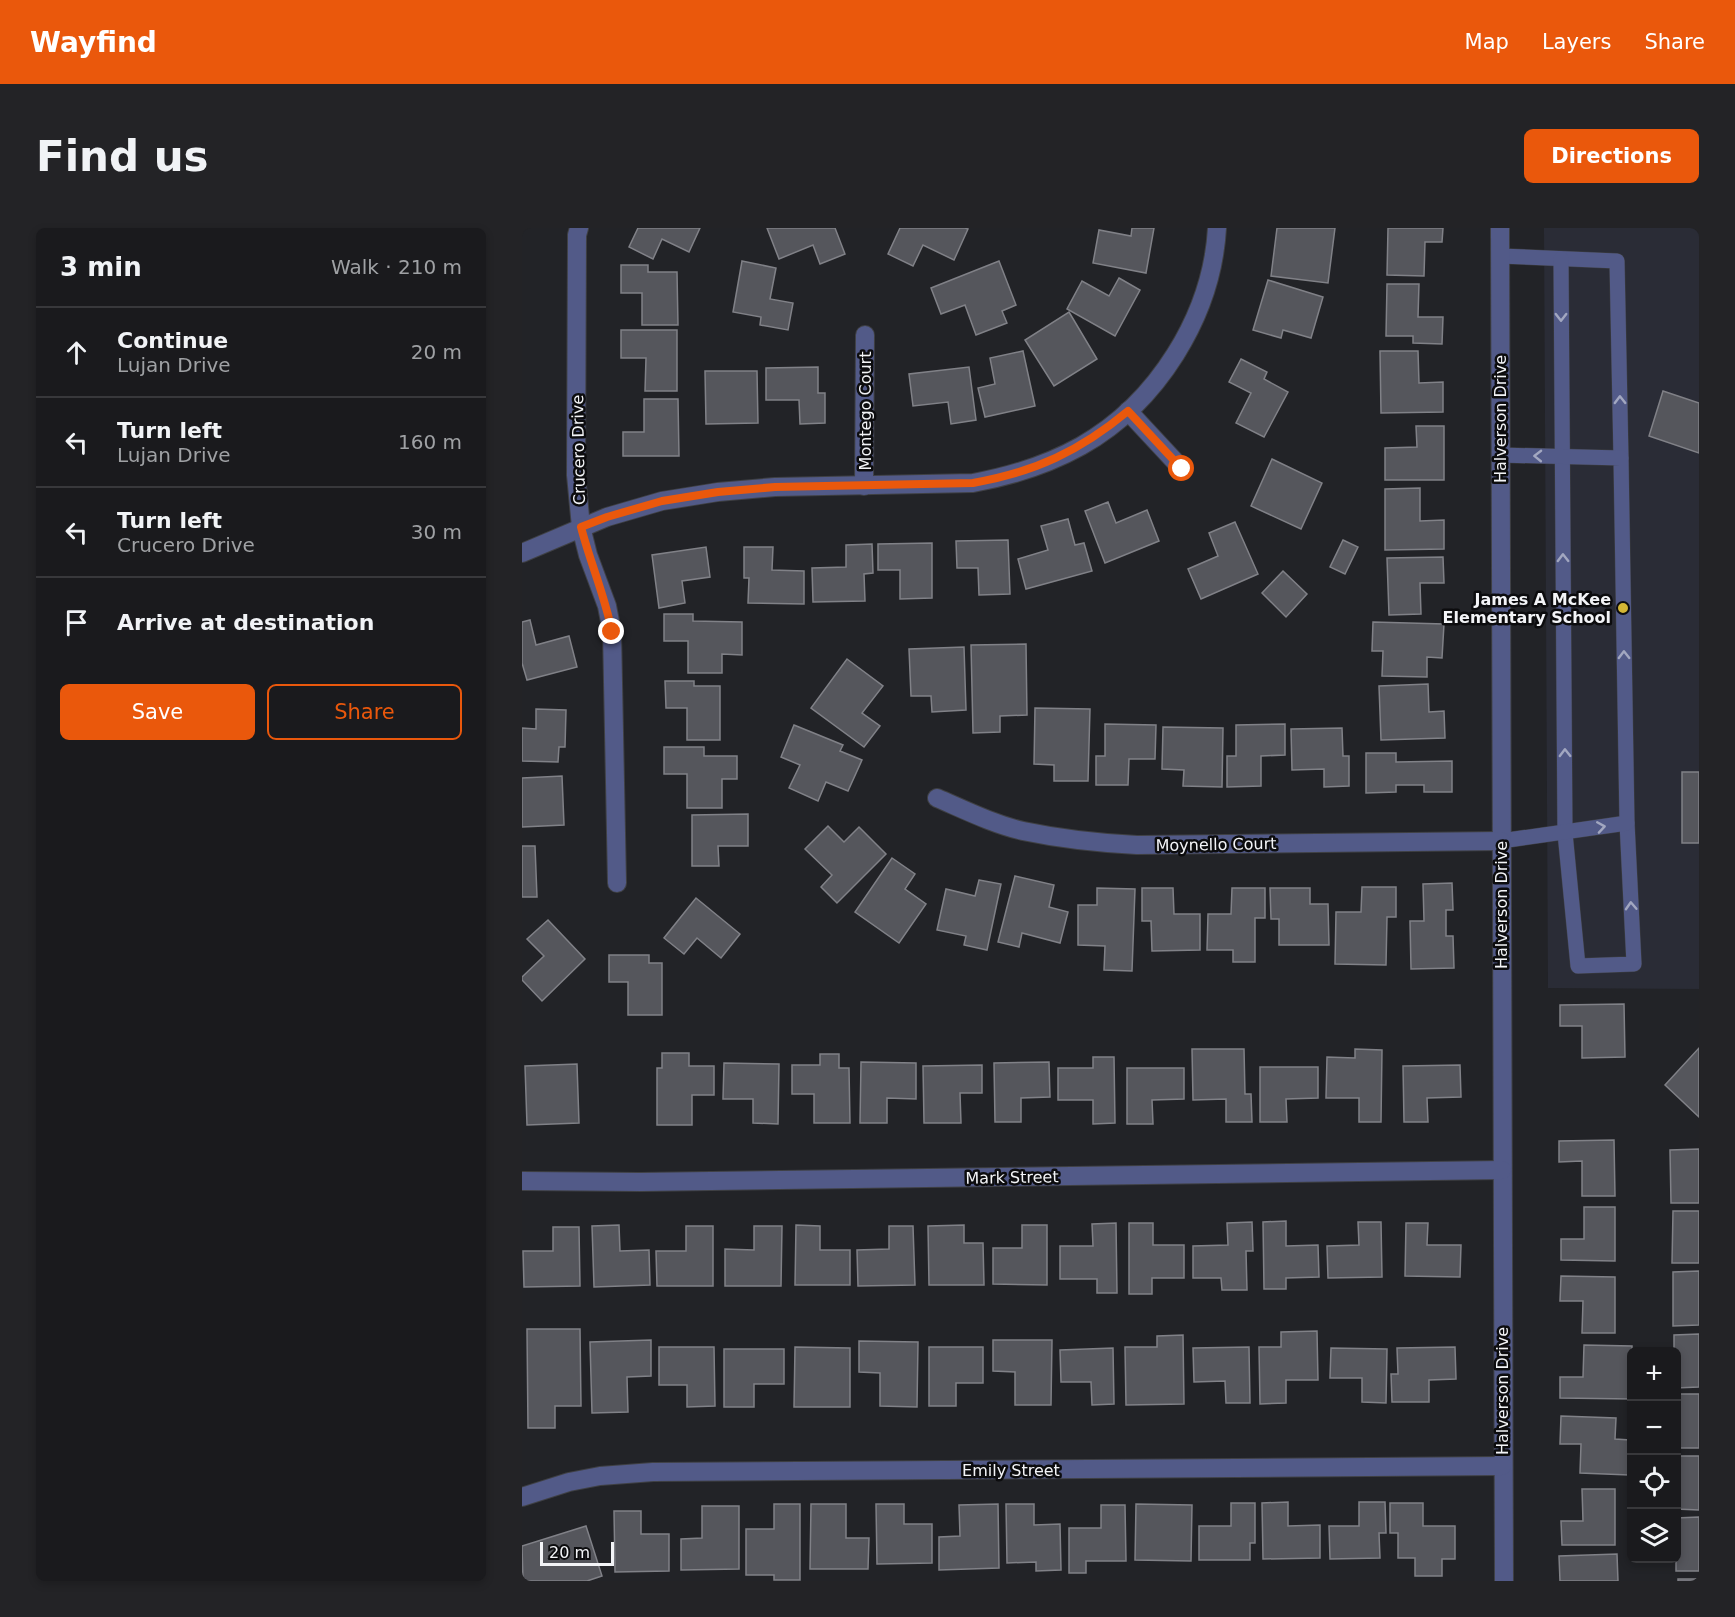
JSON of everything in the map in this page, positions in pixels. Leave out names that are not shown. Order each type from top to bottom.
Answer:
[{"type":"street","name":"Crucero Drive","points":[[579,228],[577,235],[576,475],[581,527],[588,555],[607,606],[612,632],[617,883]]},
{"type":"street","points":[[522,553],[607,517],[662,501],[718,492],[775,487],[973,483],[1020,472],[1057,459],[1082,446],[1128,411],[1147,393],[1165,370],[1194,320],[1212,264],[1217,228]]},
{"type":"street","name":"Halverson Drive","points":[[1500,228],[1504,1581]]},
{"type":"street","name":"Montego Court","points":[[864,486],[865,335]]},
{"type":"street","points":[[1128,411],[1182,469]]},
{"type":"street","name":"Moynello Court","points":[[937,798],[1022,830],[1081,842],[1137,845],[1501,841]]},
{"type":"street","name":"Mark Street","points":[[522,1181],[640,1182],[1502,1170]]},
{"type":"street","name":"Emily Street","points":[[522,1497],[569,1482],[600,1476],[653,1472],[1502,1466]]},
{"type":"lane","points":[[1500,256],[1617,261],[1627,823],[1634,964],[1578,966],[1565,833],[1561,259]]},
{"type":"lane","points":[[1500,455],[1621,458]]},
{"type":"lane","points":[[1501,841],[1627,823]]},
{"type":"shaded area","name":"James A McKee Elementary School","points":[[1544,228],[1699,228],[1699,989],[1548,988]]},
{"type":"building","points":[[638,228],[700,228],[689,252],[662,239],[653,259],[629,247]]},
{"type":"building","points":[[767,228],[835,228],[845,254],[820,264],[813,245],[779,259]]},
{"type":"building","points":[[900,228],[968,229],[954,260],[923,245],[913,266],[888,254]]},
{"type":"building","points":[[1132,228],[1154,228],[1146,273],[1093,263],[1099,230],[1131,236]]},
{"type":"building","points":[[1277,228],[1335,228],[1328,283],[1271,276]]},
{"type":"building","points":[[1388,228],[1443,228],[1442,242],[1425,242],[1424,276],[1387,275]]},
{"type":"building","points":[[742,261],[776,268],[770,299],[793,303],[788,330],[760,325],[761,317],[733,312]]},
{"type":"building","points":[[999,261],[1016,305],[1002,311],[1007,323],[976,335],[965,305],[941,314],[931,288]]},
{"type":"building","points":[[621,265],[648,265],[648,272],[677,272],[678,325],[642,325],[642,293],[621,293]]},
{"type":"building","points":[[1119,278],[1140,290],[1115,336],[1067,309],[1082,281],[1109,296]]},
{"type":"building","points":[[1268,280],[1323,297],[1311,338],[1283,330],[1281,338],[1253,330]]},
{"type":"building","points":[[1387,284],[1419,284],[1418,317],[1443,317],[1442,344],[1413,343],[1413,336],[1386,336]]},
{"type":"building","points":[[1069,312],[1097,359],[1054,386],[1025,340]]},
{"type":"building","points":[[621,330],[677,330],[677,391],[645,391],[646,358],[621,358]]},
{"type":"building","points":[[1023,351],[1035,406],[985,417],[978,388],[995,384],[990,358]]},
{"type":"building","points":[[1380,351],[1418,351],[1419,383],[1443,382],[1443,412],[1381,413]]},
{"type":"building","points":[[1241,359],[1267,372],[1264,379],[1288,392],[1264,437],[1236,423],[1251,393],[1229,382]]},
{"type":"building","points":[[818,367],[818,393],[825,393],[825,423],[800,424],[799,400],[766,400],[766,368]]},
{"type":"building","points":[[969,367],[976,420],[951,424],[948,402],[913,406],[909,374]]},
{"type":"building","points":[[705,371],[757,371],[758,423],[706,424]]},
{"type":"building","points":[[1663,391],[1699,403],[1699,453],[1649,436]]},
{"type":"building","points":[[644,399],[678,399],[679,456],[623,456],[623,432],[644,432]]},
{"type":"building","points":[[1416,426],[1444,426],[1444,480],[1385,480],[1385,448],[1417,447]]},
{"type":"building","points":[[1272,459],[1322,483],[1301,529],[1251,506]]},
{"type":"building","points":[[1420,488],[1420,521],[1444,520],[1444,549],[1385,550],[1385,489]]},
{"type":"building","points":[[1108,502],[1116,523],[1147,510],[1159,541],[1105,563],[1085,511]]},
{"type":"building","points":[[1068,519],[1075,545],[1084,543],[1092,571],[1026,589],[1018,559],[1048,550],[1041,526]]},
{"type":"building","points":[[1235,522],[1258,574],[1201,599],[1188,569],[1218,556],[1209,533]]},
{"type":"building","points":[[1008,540],[1010,594],[979,595],[978,568],[957,568],[956,541]]},
{"type":"building","points":[[1343,540],[1358,547],[1345,574],[1330,567]]},
{"type":"building","points":[[932,543],[932,598],[900,599],[900,570],[878,570],[878,544]]},
{"type":"building","points":[[872,544],[873,573],[864,574],[865,601],[813,602],[812,568],[846,567],[846,545]]},
{"type":"building","points":[[706,547],[710,577],[682,581],[685,603],[659,608],[652,555]]},
{"type":"building","points":[[744,547],[773,547],[772,570],[804,571],[804,604],[748,603],[749,578],[744,578]]},
{"type":"building","points":[[1443,557],[1444,583],[1420,583],[1421,614],[1389,615],[1387,558]]},
{"type":"building","points":[[1283,571],[1307,594],[1286,617],[1262,593]]},
{"type":"building","points":[[664,614],[693,614],[693,621],[742,622],[742,655],[722,654],[722,673],[688,673],[688,641],[664,641]]},
{"type":"building","points":[[530,620],[536,645],[569,636],[577,667],[527,680],[522,663],[522,622]]},
{"type":"building","points":[[1373,622],[1444,624],[1442,658],[1427,657],[1427,677],[1382,676],[1383,651],[1372,651]]},
{"type":"building","points":[[1026,644],[1027,715],[1000,716],[1000,732],[973,733],[971,645]]},
{"type":"building","points":[[964,647],[966,710],[932,712],[931,696],[911,696],[909,649]]},
{"type":"building","points":[[847,659],[883,686],[862,713],[880,726],[864,747],[811,708]]},
{"type":"building","points":[[665,681],[694,681],[694,686],[720,686],[720,740],[687,740],[687,708],[666,708]]},
{"type":"building","points":[[1428,684],[1429,712],[1444,711],[1445,738],[1381,740],[1379,686]]},
{"type":"building","points":[[1035,708],[1090,709],[1088,781],[1054,781],[1054,765],[1034,764]]},
{"type":"building","points":[[536,709],[566,710],[565,747],[559,747],[558,762],[522,761],[522,728],[536,729]]},
{"type":"building","points":[[1105,724],[1156,725],[1155,759],[1129,759],[1128,785],[1096,785],[1096,756],[1105,756]]},
{"type":"building","points":[[1285,724],[1285,755],[1261,756],[1261,786],[1227,787],[1227,756],[1236,756],[1236,725]]},
{"type":"building","points":[[794,725],[843,745],[840,751],[862,760],[848,791],[826,782],[818,801],[789,788],[800,765],[781,757]]},
{"type":"building","points":[[1163,727],[1223,728],[1222,787],[1183,786],[1184,770],[1162,769]]},
{"type":"building","points":[[1342,728],[1343,756],[1349,756],[1349,786],[1324,787],[1324,769],[1292,770],[1291,729]]},
{"type":"building","points":[[664,747],[704,747],[704,756],[737,756],[737,779],[722,779],[722,808],[687,808],[687,774],[664,774]]},
{"type":"building","points":[[1366,753],[1396,753],[1396,762],[1452,761],[1452,792],[1424,792],[1424,785],[1396,785],[1396,792],[1366,793]]},
{"type":"building","points":[[1682,772],[1699,772],[1699,843],[1682,843]]},
{"type":"building","points":[[562,776],[564,825],[522,827],[522,778]]},
{"type":"building","points":[[748,814],[748,846],[718,846],[719,866],[692,866],[692,815]]},
{"type":"building","points":[[828,826],[844,842],[859,827],[886,854],[837,903],[821,887],[832,875],[805,849]]},
{"type":"building","points":[[522,846],[535,846],[537,897],[522,897]]},
{"type":"building","points":[[892,858],[915,874],[905,889],[926,904],[899,943],[855,912]]},
{"type":"building","points":[[1015,876],[1054,885],[1049,907],[1068,912],[1060,943],[1022,933],[1019,947],[998,942]]},
{"type":"building","points":[[979,880],[1001,884],[987,950],[964,945],[966,936],[937,930],[946,889],[975,896]]},
{"type":"building","points":[[1452,883],[1453,910],[1446,910],[1446,936],[1453,936],[1454,968],[1411,969],[1410,921],[1424,921],[1423,884]]},
{"type":"building","points":[[1362,887],[1396,887],[1396,917],[1387,917],[1386,965],[1335,964],[1336,912],[1361,912]]},
{"type":"building","points":[[1097,888],[1135,889],[1132,971],[1104,970],[1105,946],[1078,945],[1078,905],[1097,905]]},
{"type":"building","points":[[1142,888],[1173,888],[1174,914],[1200,914],[1200,950],[1152,951],[1151,921],[1142,921]]},
{"type":"building","points":[[1232,888],[1265,888],[1265,918],[1255,918],[1255,962],[1233,962],[1233,950],[1207,950],[1208,914],[1231,914]]},
{"type":"building","points":[[1270,888],[1310,888],[1310,904],[1328,904],[1329,945],[1279,945],[1279,919],[1271,919]]},
{"type":"building","points":[[696,898],[740,934],[721,958],[697,938],[684,954],[664,938]]},
{"type":"building","points":[[548,920],[585,959],[542,1001],[522,980],[522,977],[544,956],[527,939]]},
{"type":"building","points":[[609,955],[649,955],[649,963],[662,963],[662,1015],[628,1015],[628,982],[609,982]]},
{"type":"building","points":[[1624,1004],[1625,1057],[1582,1058],[1582,1026],[1560,1026],[1560,1005]]},
{"type":"building","points":[[1699,1048],[1699,1117],[1665,1085]]},
{"type":"building","points":[[1192,1049],[1244,1049],[1245,1094],[1251,1094],[1252,1122],[1226,1122],[1226,1099],[1193,1100]]},
{"type":"building","points":[[1355,1049],[1382,1050],[1381,1122],[1359,1122],[1359,1098],[1326,1098],[1327,1057],[1355,1058]]},
{"type":"building","points":[[662,1053],[689,1053],[689,1066],[714,1066],[714,1095],[692,1095],[692,1125],[657,1125],[657,1068],[662,1068]]},
{"type":"building","points":[[820,1054],[839,1054],[839,1068],[849,1068],[850,1123],[814,1123],[814,1094],[792,1094],[792,1065],[820,1065]]},
{"type":"building","points":[[1093,1057],[1114,1057],[1115,1123],[1093,1124],[1093,1100],[1058,1100],[1058,1068],[1093,1068]]},
{"type":"building","points":[[861,1062],[916,1063],[916,1099],[887,1098],[887,1123],[860,1123]]},
{"type":"building","points":[[1049,1062],[1050,1097],[1021,1098],[1021,1122],[995,1122],[994,1063]]},
{"type":"building","points":[[724,1063],[779,1064],[778,1124],[753,1123],[753,1099],[723,1099]]},
{"type":"building","points":[[577,1064],[579,1123],[527,1125],[525,1066]]},
{"type":"building","points":[[982,1065],[982,1093],[960,1093],[961,1123],[924,1123],[923,1066]]},
{"type":"building","points":[[1460,1065],[1461,1097],[1427,1098],[1428,1122],[1404,1122],[1403,1066]]},
{"type":"building","points":[[1260,1067],[1318,1067],[1318,1098],[1286,1099],[1287,1122],[1260,1122]]},
{"type":"building","points":[[1127,1068],[1184,1068],[1184,1099],[1152,1100],[1153,1124],[1127,1124]]},
{"type":"building","points":[[1614,1140],[1615,1196],[1582,1196],[1582,1161],[1559,1162],[1559,1141]]},
{"type":"building","points":[[1699,1149],[1699,1203],[1671,1203],[1670,1150]]},
{"type":"building","points":[[1584,1207],[1615,1207],[1615,1261],[1561,1260],[1561,1239],[1584,1239]]},
{"type":"building","points":[[1673,1211],[1699,1211],[1699,1263],[1672,1263]]},
{"type":"building","points":[[1286,1221],[1286,1246],[1318,1245],[1319,1277],[1286,1278],[1286,1289],[1264,1289],[1263,1222]]},
{"type":"building","points":[[1252,1222],[1253,1251],[1246,1251],[1247,1290],[1222,1290],[1221,1278],[1193,1278],[1193,1246],[1228,1245],[1227,1223]]},
{"type":"building","points":[[1358,1222],[1381,1222],[1382,1277],[1328,1278],[1327,1246],[1359,1245]]},
{"type":"building","points":[[1116,1223],[1117,1293],[1097,1293],[1097,1279],[1060,1279],[1060,1246],[1093,1246],[1092,1224]]},
{"type":"building","points":[[1129,1223],[1153,1223],[1153,1245],[1184,1245],[1184,1278],[1152,1278],[1152,1294],[1129,1294]]},
{"type":"building","points":[[1406,1223],[1428,1223],[1427,1245],[1461,1245],[1460,1277],[1405,1276]]},
{"type":"building","points":[[619,1225],[620,1251],[649,1250],[650,1285],[594,1287],[592,1226]]},
{"type":"building","points":[[796,1225],[820,1226],[820,1250],[850,1250],[850,1285],[795,1285]]},
{"type":"building","points":[[964,1225],[964,1243],[983,1243],[984,1285],[929,1285],[928,1226]]},
{"type":"building","points":[[1022,1225],[1047,1225],[1047,1285],[993,1284],[993,1248],[1022,1248]]},
{"type":"building","points":[[686,1226],[713,1226],[713,1286],[657,1286],[656,1251],[686,1251]]},
{"type":"building","points":[[754,1226],[782,1226],[781,1286],[725,1286],[725,1249],[754,1250]]},
{"type":"building","points":[[889,1226],[913,1226],[915,1285],[858,1286],[857,1250],[889,1249]]},
{"type":"building","points":[[553,1227],[579,1227],[580,1286],[524,1287],[523,1251],[553,1251]]},
{"type":"building","points":[[1699,1271],[1699,1325],[1673,1326],[1673,1272]]},
{"type":"building","points":[[1561,1276],[1615,1277],[1615,1333],[1582,1333],[1583,1301],[1560,1301]]},
{"type":"building","points":[[527,1329],[580,1329],[581,1406],[555,1406],[555,1428],[528,1428]]},
{"type":"building","points":[[1317,1331],[1318,1380],[1286,1380],[1286,1403],[1260,1404],[1259,1347],[1281,1347],[1281,1332]]},
{"type":"building","points":[[1699,1334],[1699,1387],[1681,1388],[1681,1347],[1674,1347],[1674,1335]]},
{"type":"building","points":[[1183,1335],[1184,1404],[1126,1405],[1125,1347],[1157,1347],[1157,1336]]},
{"type":"building","points":[[651,1340],[651,1376],[627,1377],[628,1412],[592,1413],[590,1342]]},
{"type":"building","points":[[993,1340],[1052,1340],[1051,1405],[1015,1405],[1015,1372],[993,1371]]},
{"type":"building","points":[[859,1341],[918,1342],[917,1407],[880,1406],[880,1373],[859,1372]]},
{"type":"building","points":[[1584,1345],[1632,1346],[1627,1347],[1627,1399],[1560,1398],[1560,1377],[1583,1377]]},
{"type":"building","points":[[659,1347],[714,1347],[715,1406],[687,1407],[687,1385],[659,1385]]},
{"type":"building","points":[[795,1347],[850,1348],[850,1407],[794,1407]]},
{"type":"building","points":[[929,1347],[983,1347],[983,1383],[956,1383],[956,1406],[929,1406]]},
{"type":"building","points":[[1249,1347],[1250,1403],[1226,1403],[1225,1381],[1194,1382],[1193,1348]]},
{"type":"building","points":[[1455,1347],[1456,1379],[1429,1380],[1429,1402],[1392,1402],[1391,1374],[1398,1374],[1397,1348]]},
{"type":"building","points":[[1113,1348],[1114,1404],[1092,1405],[1091,1382],[1061,1382],[1060,1350]]},
{"type":"building","points":[[1331,1348],[1387,1349],[1386,1403],[1362,1402],[1362,1378],[1330,1378]]},
{"type":"building","points":[[724,1349],[784,1349],[784,1384],[754,1384],[754,1407],[724,1407]]},
{"type":"building","points":[[1681,1394],[1699,1394],[1699,1448],[1681,1448]]},
{"type":"building","points":[[1561,1416],[1616,1418],[1615,1439],[1627,1440],[1627,1475],[1580,1473],[1581,1444],[1560,1444]]},
{"type":"building","points":[[1681,1456],[1699,1456],[1699,1510],[1681,1509]]},
{"type":"building","points":[[1582,1489],[1615,1489],[1615,1545],[1562,1545],[1561,1521],[1583,1521]]},
{"type":"building","points":[[1288,1502],[1288,1526],[1320,1525],[1320,1558],[1263,1559],[1262,1503]]},
{"type":"building","points":[[1359,1502],[1385,1502],[1386,1533],[1379,1533],[1380,1558],[1330,1559],[1329,1526],[1359,1526]]},
{"type":"building","points":[[1231,1503],[1255,1503],[1255,1543],[1250,1543],[1250,1560],[1199,1560],[1199,1526],[1231,1526]]},
{"type":"building","points":[[1390,1503],[1423,1503],[1423,1526],[1455,1526],[1455,1559],[1442,1559],[1442,1576],[1415,1576],[1415,1558],[1398,1558],[1398,1533],[1390,1533]]},
{"type":"building","points":[[774,1504],[800,1504],[800,1580],[774,1580],[774,1575],[746,1575],[746,1529],[774,1529]]},
{"type":"building","points":[[811,1504],[846,1504],[846,1538],[869,1538],[868,1569],[810,1569]]},
{"type":"building","points":[[876,1504],[904,1504],[904,1524],[932,1524],[932,1563],[877,1564]]},
{"type":"building","points":[[998,1504],[999,1568],[939,1570],[939,1537],[960,1536],[959,1505]]},
{"type":"building","points":[[1006,1504],[1034,1504],[1034,1525],[1060,1524],[1061,1570],[1036,1571],[1036,1562],[1007,1563]]},
{"type":"building","points":[[1136,1504],[1192,1505],[1191,1561],[1135,1560]]},
{"type":"building","points":[[1101,1505],[1125,1505],[1126,1561],[1086,1561],[1086,1573],[1069,1573],[1069,1528],[1101,1528]]},
{"type":"building","points":[[702,1506],[739,1506],[739,1569],[681,1570],[681,1539],[702,1538]]},
{"type":"building","points":[[614,1511],[641,1511],[641,1534],[669,1534],[669,1571],[615,1572]]},
{"type":"building","points":[[1699,1517],[1699,1571],[1676,1571],[1676,1563],[1681,1563],[1681,1518]]},
{"type":"building","points":[[586,1526],[602,1576],[587,1581],[523,1581],[522,1546]]},
{"type":"building","points":[[1617,1554],[1618,1581],[1560,1581],[1559,1556]]},
{"type":"building","points":[[1678,1579],[1699,1579],[1699,1581],[1678,1581]]},
{"type":"place","name":"James A McKee Elementary School","points":[[1623,608]]},
{"type":"route","points":[[612,632],[607,606],[588,555],[581,527],[662,501],[718,492],[775,487],[973,483],[1001,478],[1030,470],[1082,446],[1128,411],[1182,469]]}]
